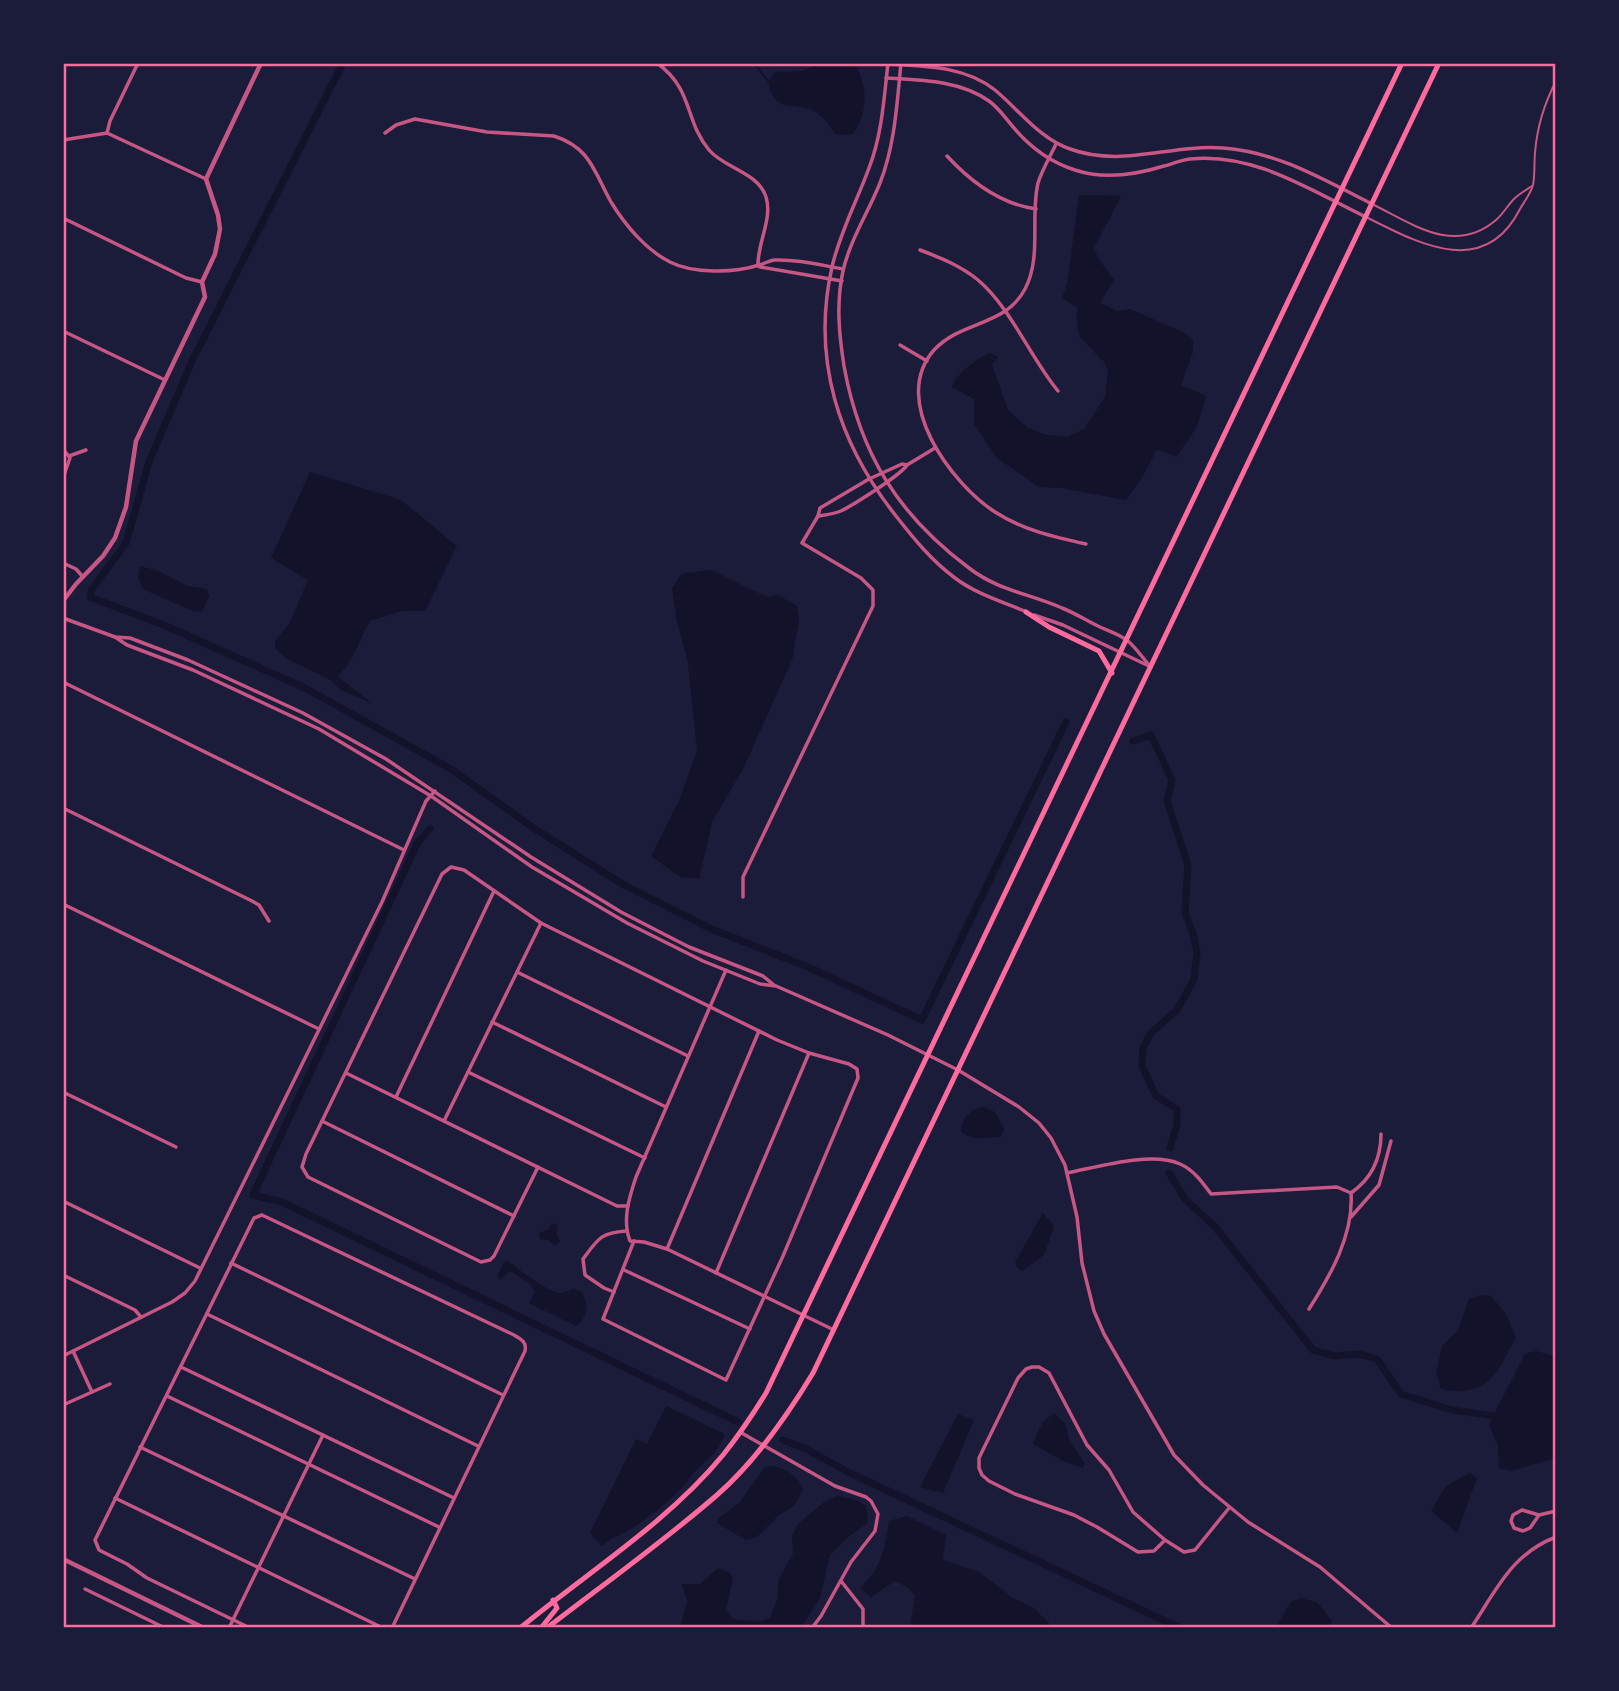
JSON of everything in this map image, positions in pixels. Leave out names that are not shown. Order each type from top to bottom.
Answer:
[{"type":"main road","points":[[520,1628],[665,1513],[723,1455],[766,1393],[1402,63]]},
{"type":"main road","points":[[547,1628],[718,1494],[792,1408],[813,1373],[1437,63]]},
{"type":"main road","points":[[1026,612],[1049,627],[1099,651],[1112,673]]},
{"type":"main road","points":[[541,1628],[555,1613],[557,1608],[553,1600]]},
{"type":"street","points":[[107,133],[110,121],[138,63]]},
{"type":"street","points":[[63,601],[103,556],[119,529],[126,507],[136,441],[205,297],[202,282],[215,254],[220,223],[206,178],[261,63]]},
{"type":"street","points":[[657,63],[674,77],[682,89],[706,147],[719,160],[757,182],[765,193],[768,209],[758,266]]},
{"type":"street","points":[[1151,667],[1063,625],[976,591],[954,577],[922,548],[875,489],[845,434],[833,393],[825,327],[830,279],[850,211],[875,151],[888,64],[958,71],[972,76],[995,90],[1056,144],[1096,157],[1205,147],[1235,149],[1274,157],[1295,165],[1372,204]]},
{"type":"street","points":[[901,64],[893,137],[886,164],[879,186],[863,215],[844,269],[838,306],[849,396],[864,439],[886,484],[930,536],[978,574],[1009,590],[1062,608],[1127,640],[1151,667]]},
{"type":"street","points":[[886,78],[944,83],[979,96],[1002,113],[1032,148],[1076,171],[1118,176],[1188,159],[1223,160],[1265,169],[1365,217]]},
{"type":"street","points":[[385,133],[396,125],[415,119],[487,132],[546,134],[564,139],[589,159],[611,202],[632,230],[669,262],[702,271],[758,266],[842,281]]},
{"type":"street","points":[[63,140],[107,133],[206,178]]},
{"type":"street","points":[[1056,144],[1038,185],[1030,276],[1023,292],[1004,312],[949,338],[932,353],[921,376],[920,404],[935,448],[951,472],[970,492],[996,513],[1038,532],[1086,544]]},
{"type":"street","points":[[947,156],[981,186],[1007,202],[1036,209]]},
{"type":"street","points":[[63,218],[186,278],[202,282]]},
{"type":"street","points":[[920,250],[954,264],[977,279],[997,300],[1041,371],[1058,391]]},
{"type":"street","points":[[758,266],[771,260],[844,269]]},
{"type":"street","points":[[792,261],[793,273]]},
{"type":"street","points":[[63,331],[165,380]]},
{"type":"street","points":[[900,345],[927,361]]},
{"type":"street","points":[[818,516],[841,510],[886,484],[905,470],[907,465],[935,448]]},
{"type":"street","points":[[63,449],[69,456],[69,464],[63,478]]},
{"type":"street","points":[[69,456],[86,450]]},
{"type":"street","points":[[743,897],[743,877],[873,606],[873,590],[861,578],[802,543],[820,508],[869,479],[902,464],[907,465]]},
{"type":"street","points":[[844,494],[850,504]]},
{"type":"street","points":[[63,563],[76,569],[83,577]]},
{"type":"street","points":[[63,618],[193,670],[319,729],[431,796],[532,867],[580,896],[671,946],[760,984],[776,986]]},
{"type":"street","points":[[115,637],[130,638],[149,645],[268,696],[340,733],[435,791],[531,857],[610,905],[689,947],[763,976],[776,986],[888,1035],[958,1070],[1019,1107],[1039,1123],[1051,1138],[1067,1173],[1077,1217],[1082,1263],[1094,1311],[1104,1334],[1174,1455],[1229,1507],[1320,1567],[1392,1628]]},
{"type":"street","points":[[63,682],[404,850]]},
{"type":"street","points":[[63,1356],[185,1293],[201,1268],[435,791]]},
{"type":"street","points":[[63,808],[252,901],[259,905],[270,921]]},
{"type":"street","points":[[538,1167],[490,1260],[481,1262],[308,1177],[302,1167],[442,874],[451,867],[459,868],[541,923],[759,1031],[809,1053],[853,1066],[858,1073],[843,1115],[765,1297],[726,1380],[603,1319],[634,1241]]},
{"type":"street","points":[[396,1097],[494,891]]},
{"type":"street","points":[[63,904],[320,1029]]},
{"type":"street","points":[[443,1121],[541,923]]},
{"type":"street","points":[[726,970],[645,1158],[628,1206],[626,1231],[630,1241],[667,1249],[834,1330]]},
{"type":"street","points":[[517,972],[688,1056]]},
{"type":"street","points":[[492,1022],[666,1107]]},
{"type":"street","points":[[667,1249],[759,1031]]},
{"type":"street","points":[[716,1273],[809,1053]]},
{"type":"street","points":[[468,1072],[645,1158]]},
{"type":"street","points":[[346,1073],[617,1206],[628,1206]]},
{"type":"street","points":[[63,1092],[176,1147]]},
{"type":"street","points":[[322,1121],[514,1216]]},
{"type":"street","points":[[1309,1309],[1338,1256],[1349,1218],[1350,1193],[1366,1180],[1374,1168],[1379,1155],[1381,1135]]},
{"type":"street","points":[[1349,1218],[1362,1207],[1379,1185],[1391,1141]]},
{"type":"street","points":[[1067,1173],[1122,1162],[1159,1160],[1180,1164],[1197,1176],[1211,1194],[1337,1187],[1350,1193]]},
{"type":"street","points":[[63,1201],[201,1268]]},
{"type":"street","points":[[250,1628],[147,1578],[99,1550],[95,1544],[159,1406],[167,1396],[231,1263],[258,1215],[266,1216],[489,1323],[522,1339],[525,1344],[525,1351],[392,1628]]},
{"type":"street","points":[[615,1292],[585,1275],[583,1259],[600,1236],[626,1231]]},
{"type":"street","points":[[231,1263],[503,1395]]},
{"type":"street","points":[[624,1270],[750,1329]]},
{"type":"street","points":[[63,1275],[135,1310],[141,1317]]},
{"type":"street","points":[[207,1314],[478,1446]]},
{"type":"street","points":[[73,1351],[92,1392]]},
{"type":"street","points":[[181,1367],[453,1498]]},
{"type":"street","points":[[1164,1540],[1154,1551],[1138,1552],[1097,1527],[989,1481],[982,1475],[979,1458],[1020,1374],[1032,1367],[1039,1367],[1049,1373],[1087,1445],[1109,1470],[1133,1512],[1164,1540],[1184,1552],[1195,1550],[1229,1507]]},
{"type":"street","points":[[63,1405],[110,1384]]},
{"type":"street","points":[[167,1396],[439,1527]]},
{"type":"street","points":[[740,1432],[835,1486],[866,1497],[876,1507],[878,1526],[851,1562],[812,1628]]},
{"type":"street","points":[[229,1628],[323,1436]]},
{"type":"street","points":[[140,1447],[415,1579]]},
{"type":"street","points":[[115,1498],[383,1628]]},
{"type":"street","points":[[1539,1515],[1530,1528],[1523,1531],[1512,1525],[1513,1515],[1518,1511],[1539,1515],[1556,1511]]},
{"type":"street","points":[[1471,1628],[1518,1559],[1556,1537]]},
{"type":"street","points":[[63,1559],[204,1628]]},
{"type":"street","points":[[841,1581],[863,1609],[863,1628]]},
{"type":"street","points":[[85,1589],[165,1628]]},
{"type":"lane","points":[[1365,217],[1431,247],[1464,251],[1486,244],[1505,233],[1533,185],[1539,123],[1546,100],[1556,81]]},
{"type":"lane","points":[[1372,204],[1438,235],[1455,237],[1479,232],[1498,218],[1515,197],[1533,185]]},
{"type":"shaded area","points":[[821,63],[855,63],[864,90],[864,109],[853,134],[836,135],[817,113],[808,108],[779,102],[771,92],[770,81],[775,72],[802,71]]},
{"type":"shaded area","points":[[1079,195],[1121,196],[1094,248],[1114,280],[1100,303],[1117,311],[1130,309],[1193,339],[1193,352],[1181,385],[1206,396],[1197,427],[1176,457],[1157,449],[1126,500],[1061,488],[1039,487],[997,458],[974,424],[974,399],[952,387],[962,371],[989,353],[998,357],[992,365],[1008,410],[1028,428],[1047,435],[1067,437],[1084,429],[1105,397],[1108,372],[1105,363],[1079,336],[1076,317],[1078,308],[1062,298],[1067,284]]},
{"type":"shaded area","points":[[310,472],[401,500],[457,546],[425,611],[401,611],[370,621],[352,658],[337,676],[373,704],[341,690],[329,679],[287,659],[275,648],[275,641],[289,624],[308,580],[271,558]]},
{"type":"shaded area","points":[[140,566],[158,571],[188,586],[207,589],[209,596],[202,612],[193,611],[143,589],[138,577]]},
{"type":"shaded area","points":[[711,570],[767,597],[778,595],[797,606],[799,621],[792,660],[743,769],[712,822],[699,879],[680,877],[651,856],[679,801],[697,751],[688,663],[676,617],[672,588],[681,574]]},
{"type":"shaded area","points":[[984,1107],[995,1112],[1004,1129],[1001,1137],[975,1138],[961,1131],[968,1114]]},
{"type":"shaded area","points":[[1043,1213],[1054,1226],[1044,1255],[1022,1271],[1015,1262]]},
{"type":"shaded area","points":[[552,1223],[558,1225],[556,1233],[560,1241],[555,1246],[548,1240],[540,1239],[539,1233],[548,1230]]},
{"type":"shaded area","points":[[508,1261],[550,1290],[562,1293],[573,1289],[582,1292],[586,1310],[580,1322],[576,1326],[529,1303],[535,1292],[530,1284],[510,1271],[500,1280],[498,1275],[503,1263]]},
{"type":"shaded area","points":[[1480,1295],[1491,1296],[1506,1314],[1516,1337],[1503,1362],[1489,1380],[1470,1390],[1441,1389],[1436,1373],[1442,1346],[1458,1330],[1469,1299]]},
{"type":"shaded area","points":[[1536,1351],[1556,1357],[1556,1458],[1510,1471],[1499,1468],[1498,1446],[1489,1424],[1525,1354]]},
{"type":"shaded area","points":[[666,1406],[725,1434],[720,1445],[667,1502],[634,1527],[602,1546],[590,1533],[636,1439],[647,1444]]},
{"type":"shaded area","points":[[1054,1413],[1065,1423],[1069,1439],[1085,1464],[1083,1468],[1061,1460],[1033,1444],[1042,1423]]},
{"type":"shaded area","points":[[958,1414],[974,1420],[943,1493],[920,1487]]},
{"type":"shaded area","points":[[773,1466],[791,1474],[801,1484],[803,1489],[795,1505],[778,1516],[757,1537],[746,1540],[717,1523],[719,1518],[739,1503],[765,1467]]},
{"type":"shaded area","points":[[1470,1473],[1477,1478],[1457,1533],[1431,1511],[1446,1486]]},
{"type":"shaded area","points":[[837,1496],[856,1500],[866,1506],[868,1523],[848,1537],[830,1555],[820,1598],[801,1628],[680,1628],[687,1602],[682,1584],[700,1584],[718,1568],[730,1573],[733,1578],[726,1609],[733,1619],[760,1622],[770,1618],[777,1600],[779,1579],[793,1554],[792,1536],[798,1524],[824,1502]]},
{"type":"shaded area","points":[[907,1516],[946,1535],[943,1560],[979,1572],[1013,1598],[1034,1608],[1054,1628],[1032,1628],[1026,1625],[1016,1628],[910,1628],[915,1595],[907,1587],[895,1581],[871,1597],[860,1588],[881,1558],[889,1521]]},
{"type":"shaded area","points":[[1301,1598],[1318,1603],[1332,1621],[1328,1628],[1275,1628],[1291,1602]]},
{"type":"waterway","points":[[343,63],[192,361],[149,462],[126,543],[92,589],[90,597],[166,626],[305,688],[451,769],[532,827],[624,885],[709,928],[808,967],[922,1020],[1066,722]]},
{"type":"waterway","points":[[754,63],[769,82]]},
{"type":"waterway","points":[[1133,741],[1151,735],[1172,780],[1167,801],[1188,865],[1185,913],[1197,953],[1194,979],[1177,1010],[1151,1033],[1143,1048],[1142,1066],[1156,1096],[1177,1109],[1177,1124],[1170,1148]]},
{"type":"waterway","points":[[430,829],[418,842],[253,1195],[282,1202],[738,1422]]},
{"type":"waterway","points":[[1169,1173],[1185,1199],[1216,1228],[1313,1350],[1334,1356],[1359,1354],[1377,1359],[1401,1394],[1452,1410],[1495,1416]]},
{"type":"waterway","points":[[783,1440],[1180,1628]]}]
